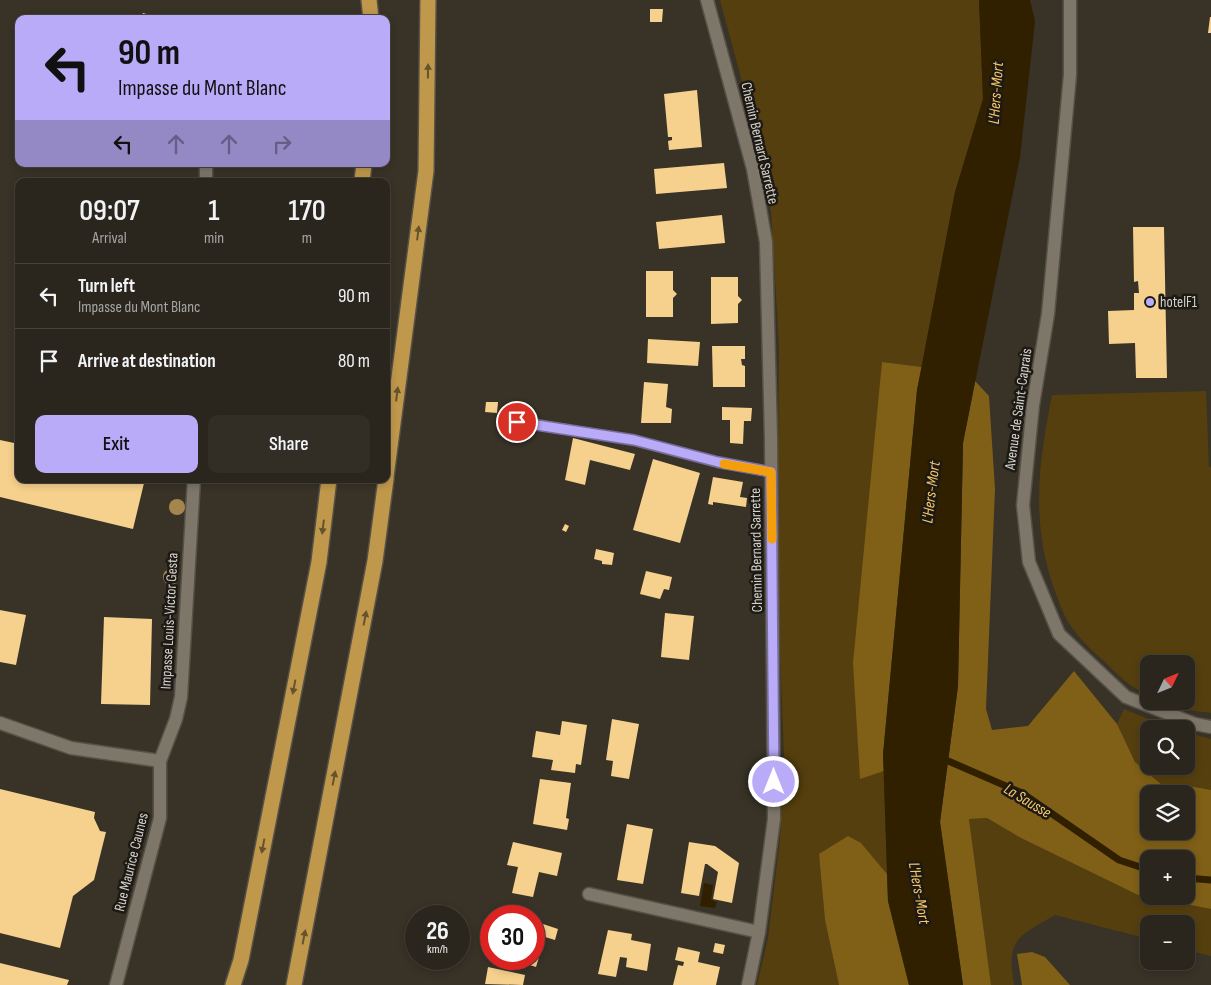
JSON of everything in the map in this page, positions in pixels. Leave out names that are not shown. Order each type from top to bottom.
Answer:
[{"type":"highway","points":[[371,0],[371,15]]},
{"type":"highway","points":[[390,447],[426,171],[428,0]]},
{"type":"highway","points":[[233,985],[241,960],[319,562],[328,483]]},
{"type":"highway","points":[[294,985],[374,571],[385,483]]},
{"type":"street","name":"Chemin Bernard Sarrette","points":[[707,0],[753,169],[766,242],[771,472],[774,819],[759,932],[748,985]]},
{"type":"street","name":"Avenue de Saint-Caprais","points":[[1070,0],[1070,75],[1048,314],[1034,405],[1023,504],[1029,562],[1059,634],[1126,697],[1195,724],[1211,727]]},
{"type":"street","name":"Impasse Louis-Victor Gesta","points":[[160,761],[176,719],[181,697],[194,483]]},
{"type":"street","points":[[0,723],[71,748],[160,761]]},
{"type":"street","name":"Rue Maurice Caunes","points":[[116,985],[160,818],[160,761]]},
{"type":"street","points":[[590,894],[759,932]]},
{"type":"lane","points":[[517,422],[634,440],[718,462],[771,472]]},
{"type":"shaded area","points":[[720,0],[979,0],[983,99],[955,192],[922,367],[882,362],[860,778],[884,771],[887,874],[861,843],[819,854],[825,920],[839,985],[757,985],[768,938],[780,838],[784,757],[777,568],[779,346],[771,211],[747,100]]},
{"type":"shaded area","points":[[882,362],[922,367],[917,390],[883,755],[884,771],[860,779],[853,663]]},
{"type":"shaded area","points":[[975,381],[989,396],[995,489],[986,709],[992,730],[1028,726],[1074,671],[1117,724],[1135,762],[1140,766],[1140,775],[1150,775],[1162,785],[1140,785],[1140,840],[1195,840],[1195,787],[1211,790],[1211,909],[1190,905],[1195,905],[1195,850],[1140,850],[1140,895],[1021,838],[987,818],[969,819],[991,985],[963,985],[940,822],[958,686],[963,443]]},
{"type":"shaded area","points":[[1206,391],[1209,467],[1211,467],[1211,713],[1188,710],[1195,710],[1195,655],[1140,655],[1140,691],[1125,681],[1090,649],[1077,635],[1065,615],[1045,559],[1039,512],[1041,466],[1052,395]]},
{"type":"shaded area","points":[[1124,709],[1151,720],[1140,720],[1140,766],[1135,762],[1117,724]]},
{"type":"shaded area","points":[[1195,735],[1211,739],[1211,790],[1195,787],[1195,785],[1162,785],[1150,775],[1195,775]]},
{"type":"shaded area","points":[[987,818],[1021,838],[1140,895],[1140,905],[1190,905],[1211,909],[1211,956],[1195,952],[1195,915],[1140,915],[1140,937],[1055,915],[1024,934],[1018,941],[1012,957],[1014,985],[991,985],[969,819]]},
{"type":"shaded area","points":[[848,836],[861,843],[887,874],[888,901],[909,985],[839,985],[825,920],[819,854]]},
{"type":"shaded area","points":[[1032,952],[1045,957],[1070,985],[1022,985],[1017,954]]},
{"type":"water","name":"L'Hers-Mort","points":[[979,0],[1030,0],[1035,21],[1020,157],[963,443],[958,686],[940,822],[963,985],[909,985],[888,901],[883,755],[917,390],[955,192],[983,99]]},
{"type":"water","points":[[704,883],[713,885],[711,900],[717,902],[715,908],[700,906]]},
{"type":"building","points":[[650,9],[663,9],[662,22],[650,22]]},
{"type":"building","points":[[1210,17],[1211,33],[1208,33]]},
{"type":"building","points":[[697,90],[702,147],[669,150],[668,141],[672,140],[672,137],[668,137],[664,94]]},
{"type":"building","points":[[724,163],[727,188],[656,194],[654,169]]},
{"type":"building","points":[[722,215],[725,243],[659,249],[656,222]]},
{"type":"building","name":"hotelF1","points":[[1133,227],[1164,227],[1167,378],[1136,378],[1135,343],[1109,344],[1108,311],[1134,310],[1134,293],[1139,293],[1138,281],[1134,282]]},
{"type":"building","points":[[646,271],[673,271],[673,290],[677,294],[673,298],[673,317],[646,317]]},
{"type":"building","points":[[711,277],[738,277],[738,296],[742,300],[738,304],[738,323],[711,324]]},
{"type":"building","points":[[648,339],[700,342],[698,366],[647,363]]},
{"type":"building","points":[[712,346],[745,346],[745,359],[741,359],[742,365],[745,366],[745,387],[713,387]]},
{"type":"building","points":[[644,382],[668,384],[666,407],[672,409],[671,423],[641,423]]},
{"type":"building","points":[[486,402],[498,402],[497,413],[485,412]]},
{"type":"building","points":[[722,407],[752,408],[751,421],[744,421],[743,444],[730,443],[730,420],[722,420]]},
{"type":"building","points":[[573,438],[635,454],[630,470],[590,460],[585,485],[565,480]]},
{"type":"building","points":[[0,440],[15,443],[15,483],[144,483],[133,529],[0,497]]},
{"type":"building","points":[[653,459],[700,473],[680,543],[633,530]]},
{"type":"building","points":[[713,477],[743,482],[740,497],[747,498],[746,507],[713,502],[713,505],[708,504]]},
{"type":"building","points":[[565,524],[569,526],[566,532],[562,530]]},
{"type":"building","points":[[596,549],[614,553],[612,565],[602,564],[602,561],[594,559]]},
{"type":"building","points":[[646,571],[672,577],[669,590],[664,589],[660,599],[640,594]]},
{"type":"building","points":[[0,610],[26,615],[16,665],[0,662]]},
{"type":"building","points":[[665,613],[694,616],[689,660],[661,657]]},
{"type":"building","points":[[104,617],[152,619],[150,705],[101,704]]},
{"type":"building","points":[[612,719],[639,724],[629,779],[611,776],[613,761],[606,760]]},
{"type":"building","points":[[562,721],[587,725],[581,765],[576,764],[575,773],[551,770],[553,760],[532,757],[536,731],[560,735]]},
{"type":"building","points":[[540,779],[571,783],[566,818],[569,819],[567,830],[533,824]]},
{"type":"building","points":[[0,789],[95,812],[94,818],[100,831],[106,832],[94,880],[73,896],[60,948],[0,933]]},
{"type":"building","points":[[627,824],[653,829],[643,884],[617,880]]},
{"type":"building","points":[[513,842],[562,853],[557,876],[539,872],[533,897],[512,893],[518,867],[507,865]]},
{"type":"building","points":[[689,842],[715,846],[739,863],[732,903],[713,899],[718,872],[707,864],[705,864],[699,896],[681,893]]},
{"type":"building","points":[[545,925],[558,929],[555,940],[545,937]]},
{"type":"building","points":[[608,930],[632,934],[631,940],[651,944],[647,971],[626,967],[627,958],[620,957],[616,977],[598,974]]},
{"type":"building","points":[[715,943],[725,945],[723,954],[713,952]]},
{"type":"building","points":[[678,947],[700,952],[698,962],[720,967],[716,985],[673,985],[678,965],[683,966],[684,962],[675,960]]},
{"type":"building","points":[[0,963],[69,980],[67,985],[0,985]]},
{"type":"building","points":[[487,970],[502,970],[525,975],[523,985],[485,984]]},
{"type":"waterway","name":"La Sausse","points":[[939,757],[1022,793],[1119,860],[1140,867]]},
{"type":"waterway","name":"La Sausse","points":[[1195,879],[1211,880]]},
{"type":"slow traffic","points":[[724,464],[771,472],[772,539]]},
{"type":"place","name":"hotelF1","points":[[1150,302]]},
{"type":"route","points":[[517,422],[634,440],[718,462],[771,472],[774,782]]}]
